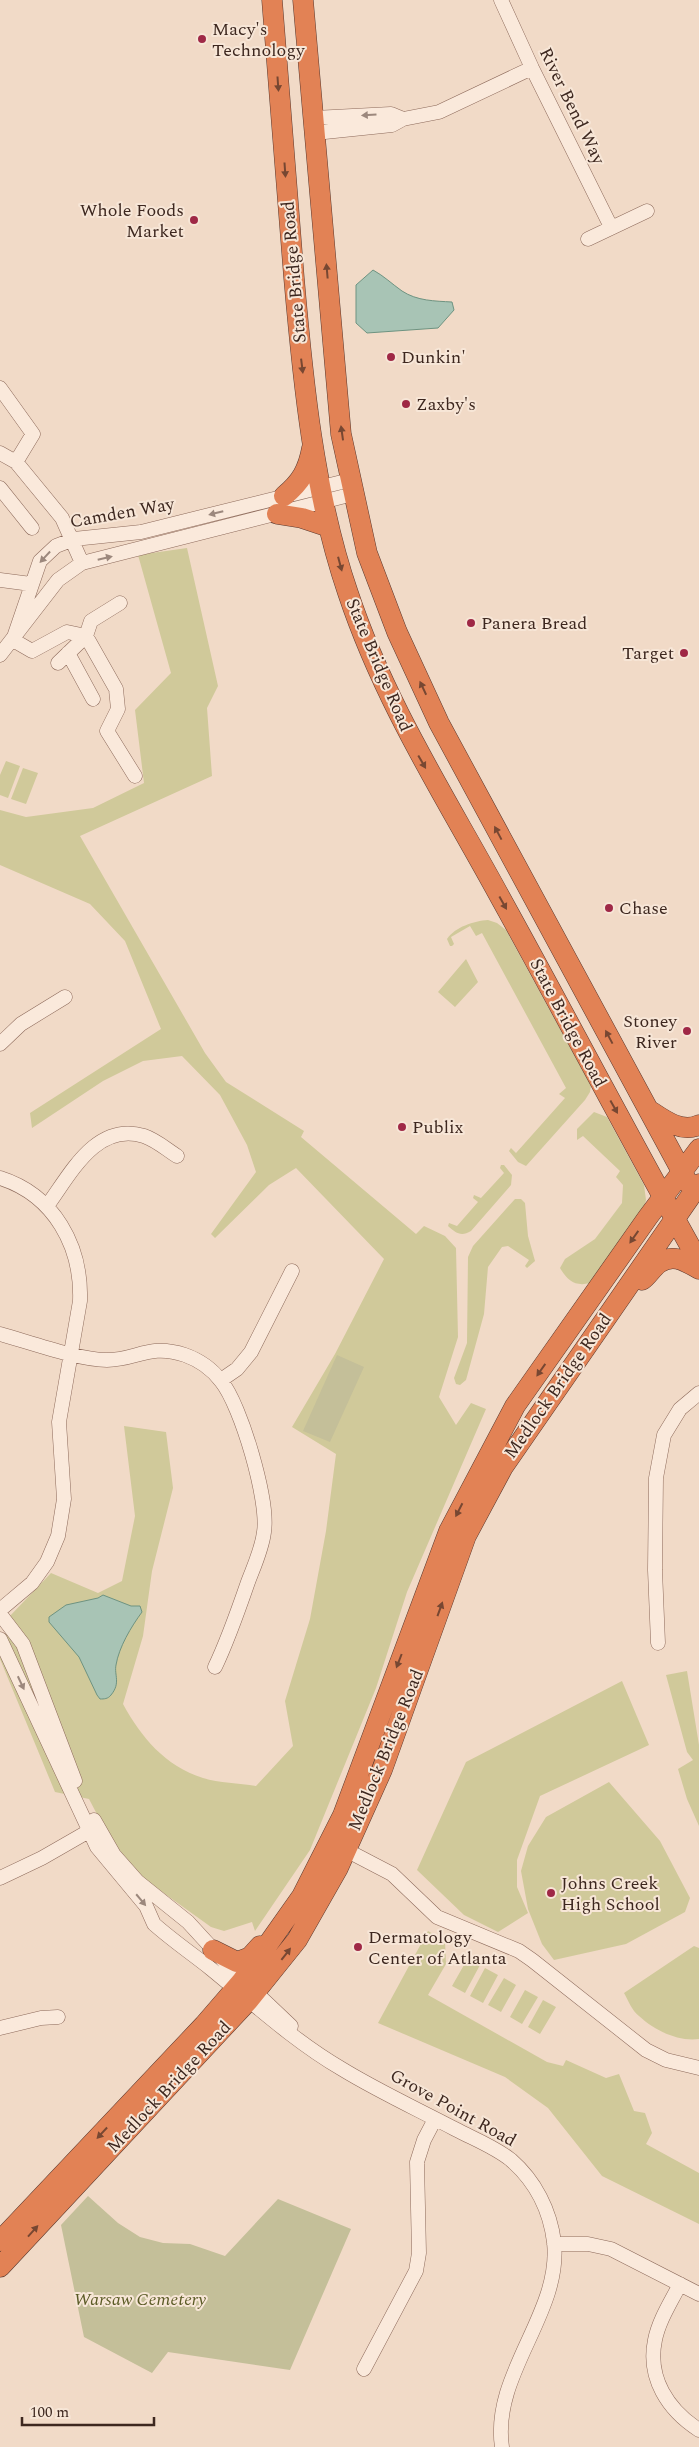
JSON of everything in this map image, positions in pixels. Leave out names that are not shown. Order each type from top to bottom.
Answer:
[{"type":"highway","name":"State Bridge Road","points":[[272,0],[302,366],[313,443],[329,527],[347,591],[370,654],[418,754],[501,899],[699,1262]]},
{"type":"highway","name":"State Bridge Road","points":[[303,0],[326,124],[341,434],[367,552],[394,623],[439,723],[682,1172],[697,1193]]},
{"type":"highway","points":[[313,443],[306,473],[280,505],[297,517],[329,527]]},
{"type":"highway","points":[[648,1109],[672,1125],[687,1128],[699,1125]]},
{"type":"highway","name":"Medlock Bridge Road","points":[[336,1849],[343,1815],[449,1531],[468,1492],[515,1406],[699,1149]]},
{"type":"highway","name":"Medlock Bridge Road","points":[[0,2267],[245,1991],[302,1896],[336,1849],[382,1770],[466,1536],[503,1467],[674,1218],[697,1193]]},
{"type":"highway","points":[[630,1282],[643,1280],[658,1264],[666,1260],[682,1259],[699,1269]]},
{"type":"highway","name":"Medlock Bridge Road","points":[[213,1950],[237,1962],[250,1957],[269,1932],[320,1853],[336,1849]]},
{"type":"highway","name":"Medlock Bridge Road","points":[[0,2241],[204,2025],[245,1991]]},
{"type":"street","name":"River Bend Way","points":[[501,0],[532,68],[611,227]]},
{"type":"street","points":[[326,124],[391,114],[403,119],[439,112],[532,68]]},
{"type":"street","points":[[588,239],[647,211]]},
{"type":"street","points":[[0,388],[33,434],[16,462]]},
{"type":"street","points":[[0,453],[16,462],[62,518],[82,563]]},
{"type":"street","name":"Camden Way","points":[[13,640],[58,580],[82,563],[280,505],[352,487]]},
{"type":"street","points":[[0,488],[32,528]]},
{"type":"street","name":"Camden Way","points":[[13,640],[40,561],[56,546],[72,540],[141,532],[280,505]]},
{"type":"street","points":[[0,580],[31,584]]},
{"type":"street","points":[[94,699],[63,658],[86,636],[91,621],[120,603]]},
{"type":"street","points":[[0,655],[13,640],[32,651],[67,632],[86,636],[116,689],[118,709],[107,731],[135,776]]},
{"type":"street","points":[[0,1044],[27,1019],[65,997]]},
{"type":"street","points":[[47,1206],[85,1153],[108,1137],[125,1134],[142,1136],[155,1141],[177,1156]]},
{"type":"street","points":[[0,1178],[30,1192],[47,1206],[68,1235],[79,1270],[80,1300],[59,1422],[64,1499],[58,1536],[47,1562],[32,1583],[0,1610]]},
{"type":"street","points":[[221,1380],[237,1369],[251,1352],[292,1271]]},
{"type":"street","points":[[0,1334],[71,1353],[107,1360],[147,1351],[173,1352],[199,1361],[221,1380],[235,1407],[262,1492],[266,1518],[260,1548],[224,1649],[215,1666]]},
{"type":"street","points":[[658,1643],[655,1570],[656,1478],[664,1436],[680,1409],[699,1393]]},
{"type":"street","points":[[0,1614],[23,1644],[93,1829],[97,1847],[146,1906],[154,1924],[245,1991]]},
{"type":"street","points":[[0,1639],[93,1829],[137,1881],[188,1922],[245,1991]]},
{"type":"street","points":[[0,1878],[42,1858],[93,1829]]},
{"type":"street","points":[[336,1849],[392,1874],[437,1917],[519,1951],[646,2050],[666,2060],[699,2068]]},
{"type":"street","name":"Grove Point Road","points":[[245,1991],[288,2033],[341,2068],[498,2151],[522,2171],[545,2205],[554,2244],[554,2266],[549,2289],[507,2391],[501,2415],[502,2447]]},
{"type":"street","points":[[0,2028],[41,2018],[58,2017]]},
{"type":"street","points":[[364,2369],[416,2271],[419,2253],[417,2162],[424,2140],[436,2119]]},
{"type":"street","points":[[554,2244],[588,2244],[611,2248],[699,2294]]},
{"type":"street","points":[[680,2284],[661,2321],[655,2339],[654,2363],[659,2386],[668,2403],[683,2419],[699,2430]]},
{"type":"shaded area","points":[[373,270],[402,291],[414,297],[452,302],[454,310],[438,328],[367,333],[356,323],[356,285]]},
{"type":"shaded area","points":[[187,548],[218,686],[207,708],[212,776],[80,836],[205,1053],[226,1082],[304,1131],[301,1137],[416,1234],[424,1226],[445,1236],[456,1248],[458,1337],[439,1397],[456,1425],[471,1403],[486,1409],[407,1592],[376,1688],[310,1850],[255,1931],[252,1922],[224,1931],[211,1927],[140,1876],[111,1841],[89,1799],[55,1792],[0,1659],[9,1617],[51,1573],[98,1593],[122,1581],[135,1516],[124,1426],[166,1432],[173,1488],[152,1571],[143,1636],[123,1704],[146,1739],[177,1766],[189,1773],[209,1780],[256,1786],[293,1746],[285,1701],[310,1619],[326,1531],[336,1454],[292,1427],[335,1354],[384,1259],[296,1168],[269,1185],[215,1238],[211,1234],[256,1172],[247,1145],[220,1095],[182,1056],[143,1061],[103,1081],[32,1128],[30,1113],[161,1029],[125,941],[90,904],[0,865],[0,810],[26,817],[93,808],[144,783],[135,710],[171,673],[138,555]]},
{"type":"shaded area","points":[[6,761],[20,766],[8,798],[0,795],[0,775]]},
{"type":"shaded area","points":[[23,768],[38,773],[26,804],[11,799]]},
{"type":"shaded area","points":[[488,920],[497,923],[506,930],[591,1086],[585,1100],[526,1166],[518,1162],[509,1151],[511,1148],[516,1153],[565,1098],[559,1094],[566,1088],[482,933],[476,936],[470,926],[451,937],[454,944],[450,946],[447,939],[455,931],[471,923]]},
{"type":"shaded area","points":[[466,959],[478,982],[455,1007],[438,992]]},
{"type":"shaded area","points":[[594,1112],[607,1117],[644,1185],[646,1200],[644,1207],[590,1283],[580,1284],[572,1282],[560,1268],[565,1259],[595,1239],[622,1203],[623,1185],[616,1177],[620,1171],[583,1136],[577,1140],[577,1129]]},
{"type":"shaded area","points":[[501,1165],[504,1165],[512,1175],[511,1185],[471,1231],[461,1234],[454,1231],[448,1226],[449,1223],[457,1226],[478,1202],[473,1198],[474,1195],[481,1198],[504,1173],[500,1168]]},
{"type":"shaded area","points":[[515,1199],[521,1199],[525,1203],[528,1236],[535,1261],[527,1268],[525,1266],[529,1260],[508,1246],[502,1247],[488,1267],[484,1314],[466,1380],[460,1385],[456,1384],[454,1378],[467,1343],[468,1257],[473,1246]]},
{"type":"shaded area","points":[[103,1595],[131,1606],[140,1606],[142,1612],[120,1651],[116,1665],[116,1687],[109,1697],[100,1699],[79,1657],[49,1622],[49,1617],[66,1605],[98,1598]]},
{"type":"shaded area","points":[[687,1671],[699,1745],[699,1826],[687,1799],[678,1769],[693,1760],[687,1752],[666,1675]]},
{"type":"shaded area","points":[[622,1681],[649,1745],[540,1796],[517,1860],[517,1887],[528,1913],[498,1932],[464,1915],[417,1870],[466,1762]]},
{"type":"shaded area","points":[[609,1782],[660,1841],[690,1898],[685,1912],[626,1944],[554,1960],[542,1944],[528,1909],[521,1871],[528,1846],[546,1817]]},
{"type":"shaded area","points":[[428,1931],[435,1935],[436,1939],[445,1941],[446,1964],[428,1995],[547,2062],[563,2066],[566,2060],[606,2078],[619,2074],[634,2111],[645,2113],[652,2133],[646,2144],[699,2173],[699,2224],[602,2176],[548,2108],[505,2077],[378,2023]]},
{"type":"shaded area","points":[[694,1946],[699,1948],[699,2039],[683,2039],[667,2034],[645,2021],[634,2011],[624,1993]]},
{"type":"shaded area","points":[[468,1958],[480,1965],[465,1993],[452,1986]]},
{"type":"shaded area","points":[[485,1968],[498,1975],[483,2003],[470,1996]]},
{"type":"shaded area","points":[[504,1978],[516,1985],[501,2012],[488,2005]]},
{"type":"shaded area","points":[[525,1990],[538,1997],[522,2024],[510,2017]]},
{"type":"shaded area","points":[[543,2000],[556,2007],[540,2034],[528,2027]]},
{"type":"green space","points":[[337,1355],[364,1367],[330,1442],[303,1431]]},
{"type":"green space","name":"Warsaw Cemetery","points":[[88,2196],[118,2223],[140,2237],[163,2243],[190,2244],[225,2256],[278,2199],[351,2229],[290,2370],[168,2352],[152,2373],[84,2337],[61,2225]]},
{"type":"place","name":"Macy's Technology","points":[[202,39]]},
{"type":"place","name":"Whole Foods Market","points":[[194,220]]},
{"type":"place","name":"Dunkin'","points":[[391,357]]},
{"type":"place","name":"Zaxby's","points":[[406,404]]},
{"type":"place","name":"Panera Bread","points":[[471,623]]},
{"type":"place","name":"Target","points":[[684,653]]},
{"type":"place","name":"Chase","points":[[609,908]]},
{"type":"place","name":"Stoney River","points":[[687,1031]]},
{"type":"place","name":"Publix","points":[[402,1127]]},
{"type":"place","name":"Johns Creek High School","points":[[551,1893]]},
{"type":"place","name":"Dermatology Center of Atlanta","points":[[358,1947]]}]
